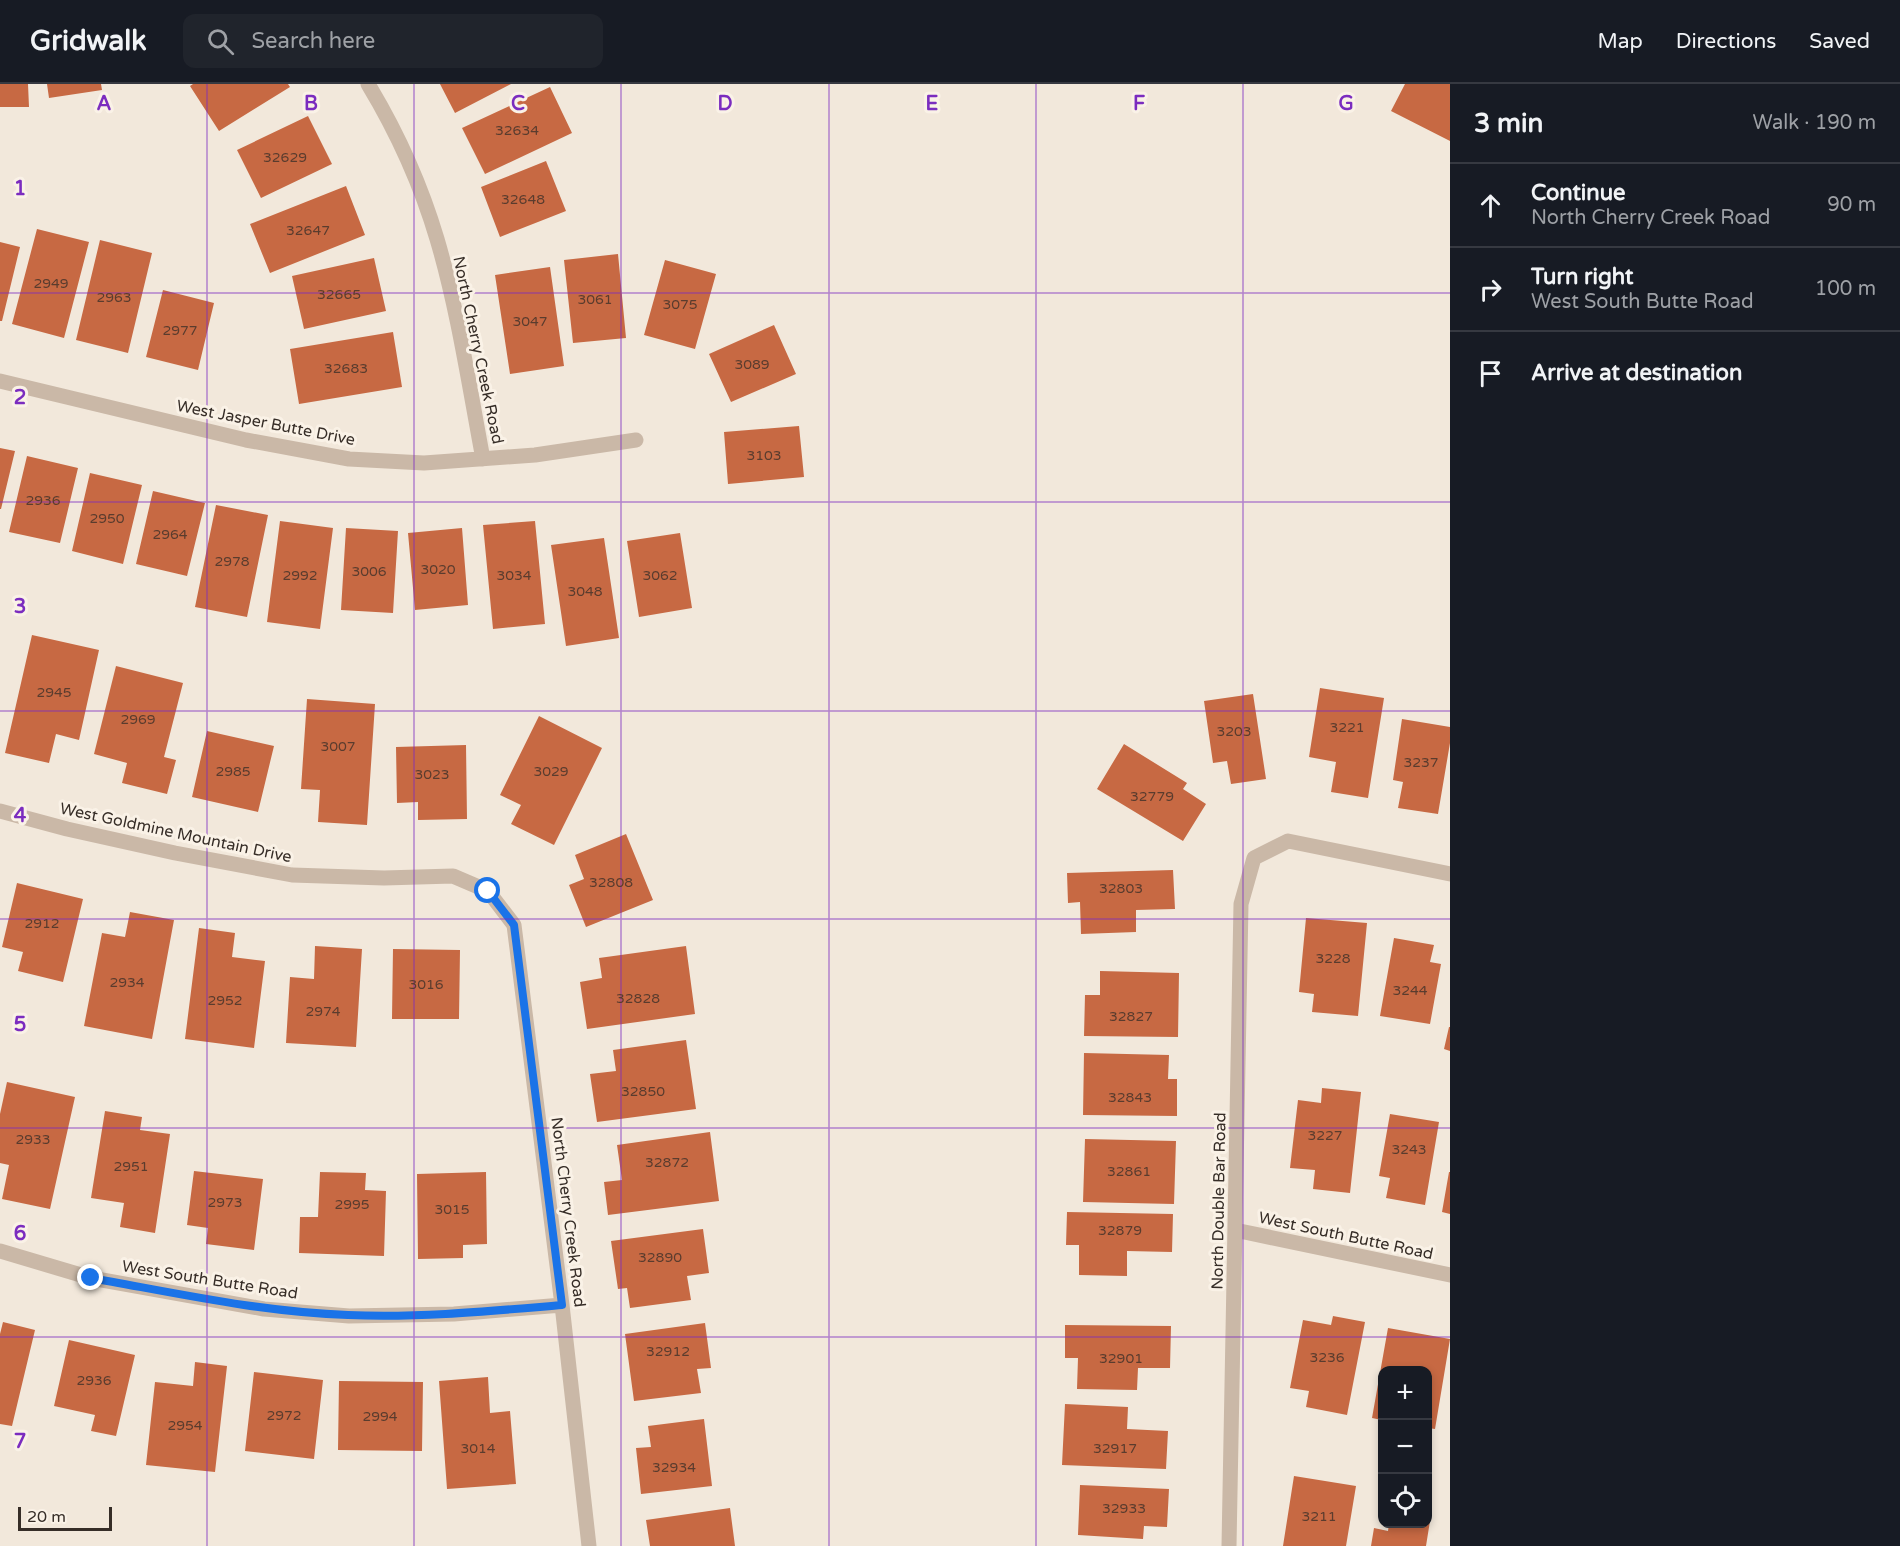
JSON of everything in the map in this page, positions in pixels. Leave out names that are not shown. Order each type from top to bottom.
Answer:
[{"type":"street","name":"North Cherry Creek Road","points":[[368,84],[408,158],[437,238],[455,307],[483,459]]},
{"type":"street","name":"West Jasper Butte Drive","points":[[0,381],[246,440],[349,459],[424,463],[535,455],[636,440]]},
{"type":"street","name":"West Goldmine Mountain Drive","points":[[0,811],[66,829],[175,853],[292,875],[384,878],[453,876],[488,891]]},
{"type":"street","name":"North Double Bar Road","points":[[1229,1546],[1241,904],[1254,858],[1288,841],[1450,874]]},
{"type":"street","name":"North Cherry Creek Road","points":[[488,891],[514,925],[562,1305],[589,1546]]},
{"type":"street","name":"West South Butte Road","points":[[1235,1230],[1450,1275]]},
{"type":"street","name":"West South Butte Road","points":[[0,1251],[91,1278],[264,1309],[349,1316],[454,1314],[562,1305]]},
{"type":"building","points":[[0,84],[28,84],[29,107],[0,107]]},
{"type":"building","points":[[47,84],[101,84],[102,90],[49,98]]},
{"type":"building","points":[[193,84],[288,84],[290,87],[219,131],[190,86]]},
{"type":"building","points":[[440,84],[511,84],[455,113]]},
{"type":"building","points":[[1405,84],[1450,84],[1450,141],[1391,111]]},
{"type":"building","points":[[550,87],[572,133],[485,174],[462,128]]},
{"type":"building","points":[[308,116],[332,164],[261,198],[237,150]]},
{"type":"building","points":[[546,161],[566,211],[500,237],[481,187]]},
{"type":"building","points":[[346,186],[365,235],[270,273],[250,224]]},
{"type":"building","points":[[37,229],[89,242],[64,338],[12,324]]},
{"type":"building","points":[[100,240],[152,253],[128,353],[76,340]]},
{"type":"building","points":[[0,242],[20,247],[2,321],[0,321]]},
{"type":"building","points":[[618,254],[626,338],[573,343],[564,260]]},
{"type":"building","points":[[374,258],[386,311],[304,329],[292,276]]},
{"type":"building","points":[[665,260],[716,274],[695,349],[644,335]]},
{"type":"building","points":[[550,267],[564,366],[510,374],[495,275]]},
{"type":"building","points":[[163,290],[214,303],[198,370],[146,357]]},
{"type":"building","points":[[774,325],[796,374],[731,402],[709,354]]},
{"type":"building","points":[[393,332],[402,387],[299,404],[290,349]]},
{"type":"building","points":[[799,426],[804,477],[728,484],[724,432]]},
{"type":"building","points":[[0,448],[15,451],[1,509],[0,509]]},
{"type":"building","points":[[27,456],[78,468],[60,543],[9,532]]},
{"type":"building","points":[[90,473],[142,485],[123,564],[72,551]]},
{"type":"building","points":[[153,491],[205,503],[187,576],[136,564]]},
{"type":"building","points":[[216,505],[268,515],[247,617],[195,607]]},
{"type":"building","points":[[280,521],[333,528],[320,629],[267,622]]},
{"type":"building","points":[[535,521],[545,624],[493,629],[483,525]]},
{"type":"building","points":[[346,528],[398,531],[393,613],[341,610]]},
{"type":"building","points":[[462,528],[468,605],[415,610],[408,533]]},
{"type":"building","points":[[680,533],[692,608],[639,617],[627,541]]},
{"type":"building","points":[[604,538],[619,638],[566,646],[551,545]]},
{"type":"building","points":[[32,635],[99,650],[79,740],[56,734],[49,763],[5,753]]},
{"type":"building","points":[[116,666],[183,683],[164,757],[176,760],[167,794],[122,783],[127,763],[94,754]]},
{"type":"building","points":[[1320,688],[1384,698],[1368,798],[1331,792],[1336,762],[1309,757]]},
{"type":"building","points":[[1253,694],[1266,779],[1231,784],[1227,761],[1213,763],[1204,701]]},
{"type":"building","points":[[307,699],[375,704],[367,825],[318,822],[320,790],[301,789]]},
{"type":"building","points":[[539,716],[602,748],[554,845],[511,824],[521,805],[500,795]]},
{"type":"building","points":[[1402,719],[1450,727],[1450,743],[1438,814],[1398,808],[1403,782],[1393,780]]},
{"type":"building","points":[[207,731],[274,746],[258,812],[192,797]]},
{"type":"building","points":[[1124,744],[1187,783],[1183,789],[1206,804],[1183,841],[1097,789]]},
{"type":"building","points":[[466,745],[467,819],[418,820],[418,802],[397,803],[396,747]]},
{"type":"building","points":[[626,834],[653,900],[586,927],[569,885],[584,879],[575,855]]},
{"type":"building","points":[[1173,870],[1175,909],[1136,910],[1136,932],[1081,934],[1080,902],[1068,903],[1067,873]]},
{"type":"building","points":[[17,883],[83,899],[63,982],[18,971],[23,952],[2,947]]},
{"type":"building","points":[[130,912],[174,920],[152,1039],[84,1026],[102,933],[125,937]]},
{"type":"building","points":[[1306,918],[1367,923],[1358,1016],[1312,1012],[1314,994],[1299,992]]},
{"type":"building","points":[[199,928],[235,933],[232,957],[265,961],[254,1048],[185,1039]]},
{"type":"building","points":[[1394,938],[1434,945],[1430,962],[1441,964],[1430,1024],[1380,1016]]},
{"type":"building","points":[[315,946],[362,949],[356,1047],[286,1043],[290,977],[314,979]]},
{"type":"building","points":[[686,946],[695,1014],[587,1029],[580,982],[602,978],[599,958]]},
{"type":"building","points":[[393,949],[460,950],[459,1019],[392,1019]]},
{"type":"building","points":[[1100,971],[1179,973],[1178,1037],[1084,1036],[1085,995],[1100,995]]},
{"type":"building","points":[[1450,1027],[1450,1051],[1444,1049]]},
{"type":"building","points":[[686,1040],[696,1109],[597,1122],[590,1074],[616,1071],[613,1050]]},
{"type":"building","points":[[1084,1053],[1169,1055],[1168,1079],[1177,1079],[1177,1116],[1083,1115]]},
{"type":"building","points":[[7,1082],[75,1097],[50,1209],[2,1199],[9,1165],[0,1163],[0,1114]]},
{"type":"building","points":[[1322,1088],[1361,1092],[1350,1193],[1313,1189],[1315,1170],[1290,1168],[1298,1100],[1321,1103]]},
{"type":"building","points":[[105,1111],[142,1117],[140,1130],[170,1134],[155,1233],[120,1227],[124,1203],[91,1198]]},
{"type":"building","points":[[1390,1114],[1439,1122],[1425,1205],[1386,1198],[1390,1178],[1379,1176]]},
{"type":"building","points":[[710,1132],[719,1201],[608,1215],[604,1182],[622,1180],[617,1145]]},
{"type":"building","points":[[1085,1139],[1176,1141],[1174,1204],[1083,1202]]},
{"type":"building","points":[[194,1171],[263,1179],[254,1250],[206,1244],[208,1228],[187,1225]]},
{"type":"building","points":[[320,1172],[366,1173],[365,1190],[386,1191],[384,1256],[299,1253],[300,1217],[318,1217]]},
{"type":"building","points":[[486,1172],[487,1244],[463,1245],[463,1258],[418,1259],[417,1174]]},
{"type":"building","points":[[1450,1172],[1450,1214],[1442,1212]]},
{"type":"building","points":[[1067,1212],[1173,1214],[1172,1252],[1127,1251],[1127,1276],[1079,1275],[1079,1245],[1066,1245]]},
{"type":"building","points":[[703,1229],[709,1273],[687,1276],[691,1300],[630,1308],[627,1288],[618,1289],[611,1241]]},
{"type":"building","points":[[1333,1316],[1365,1322],[1347,1415],[1306,1407],[1309,1391],[1290,1388],[1303,1320],[1331,1325]]},
{"type":"building","points":[[3,1322],[35,1330],[12,1426],[0,1424],[0,1334]]},
{"type":"building","points":[[705,1323],[711,1368],[697,1369],[701,1393],[634,1401],[625,1334]]},
{"type":"building","points":[[1065,1325],[1171,1326],[1170,1368],[1138,1368],[1137,1390],[1077,1389],[1078,1358],[1065,1358]]},
{"type":"building","points":[[1388,1328],[1450,1339],[1435,1429],[1432,1429],[1432,1366],[1381,1366]]},
{"type":"building","points":[[69,1340],[135,1355],[116,1436],[91,1431],[95,1415],[54,1406]]},
{"type":"building","points":[[195,1362],[227,1366],[215,1472],[146,1465],[155,1382],[193,1386]]},
{"type":"building","points":[[254,1372],[323,1380],[314,1459],[245,1451]]},
{"type":"building","points":[[488,1377],[490,1413],[510,1411],[516,1484],[447,1489],[439,1381]]},
{"type":"building","points":[[339,1381],[423,1382],[422,1451],[338,1450]]},
{"type":"building","points":[[1378,1384],[1378,1419],[1372,1418]]},
{"type":"building","points":[[1065,1404],[1128,1407],[1127,1429],[1168,1431],[1166,1469],[1062,1465]]},
{"type":"building","points":[[704,1419],[712,1486],[641,1494],[636,1448],[651,1447],[648,1426]]},
{"type":"building","points":[[1294,1476],[1356,1486],[1346,1546],[1283,1546]]},
{"type":"building","points":[[1080,1485],[1169,1489],[1167,1527],[1144,1526],[1143,1539],[1078,1535]]},
{"type":"building","points":[[730,1508],[735,1546],[650,1546],[646,1520]]},
{"type":"building","points":[[1374,1528],[1388,1531],[1388,1528],[1429,1528],[1426,1546],[1371,1546]]},
{"type":"route","points":[[91,1278],[264,1309],[349,1316],[454,1314],[562,1305],[514,925],[488,891]]}]
